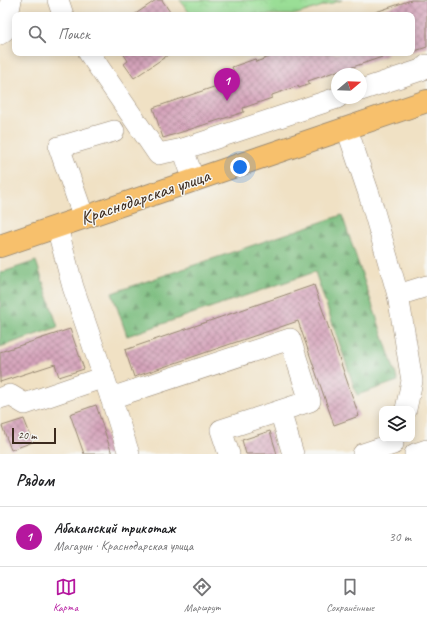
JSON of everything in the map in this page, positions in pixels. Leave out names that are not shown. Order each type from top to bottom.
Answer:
[{"type":"main road","name":"Краснодарская улица","points":[[0,246],[427,101]]},
{"type":"street","points":[[0,34],[5,30],[11,0]]},
{"type":"street","points":[[58,0],[62,12]]},
{"type":"street","points":[[91,56],[158,154],[183,149],[331,100]]},
{"type":"street","points":[[367,88],[421,70],[427,65]]},
{"type":"street","points":[[347,128],[369,194],[398,295],[412,381],[407,406]]},
{"type":"street","points":[[84,218],[59,147],[114,131]]},
{"type":"street","points":[[183,149],[194,181]]},
{"type":"street","points":[[57,227],[73,286],[129,454]]},
{"type":"street","points":[[398,295],[427,286]]},
{"type":"street","points":[[111,398],[290,339],[310,401],[221,430],[229,454]]},
{"type":"street","points":[[0,398],[10,395],[25,404],[104,377]]},
{"type":"street","points":[[280,411],[293,454]]},
{"type":"street","points":[[363,454],[392,446]]},
{"type":"street","points":[[414,454],[427,450]]},
{"type":"green space","points":[[180,0],[342,0],[304,12],[189,12]]},
{"type":"green space","points":[[342,215],[398,381],[357,395],[315,272],[127,336],[112,293]]},
{"type":"green space","points":[[36,261],[58,327],[0,347],[0,273]]},
{"type":"building","points":[[156,0],[162,0],[170,12],[138,12]]},
{"type":"building","points":[[411,0],[427,0],[427,47],[415,51],[415,12],[376,12]]},
{"type":"building","points":[[125,56],[167,56],[134,78],[124,64],[128,61]]},
{"type":"building","points":[[272,56],[385,56],[350,68],[331,68],[331,73],[308,81],[310,84],[299,88],[298,86],[272,95],[272,98],[243,108],[244,112],[163,138],[153,108],[237,79],[232,67],[255,59],[256,62]]},
{"type":"building","points":[[314,285],[359,416],[334,425],[298,321],[134,377],[125,350]]},
{"type":"building","points":[[70,329],[84,369],[59,377],[55,364],[0,382],[0,352]]},
{"type":"building","points":[[96,405],[112,454],[84,454],[70,414]]},
{"type":"building","points":[[24,419],[33,442],[11,450],[2,426]]},
{"type":"building","points":[[270,431],[277,454],[246,454],[242,440]]},
{"type":"place","name":"Абаканский трикотаж","points":[[227,101]]}]
